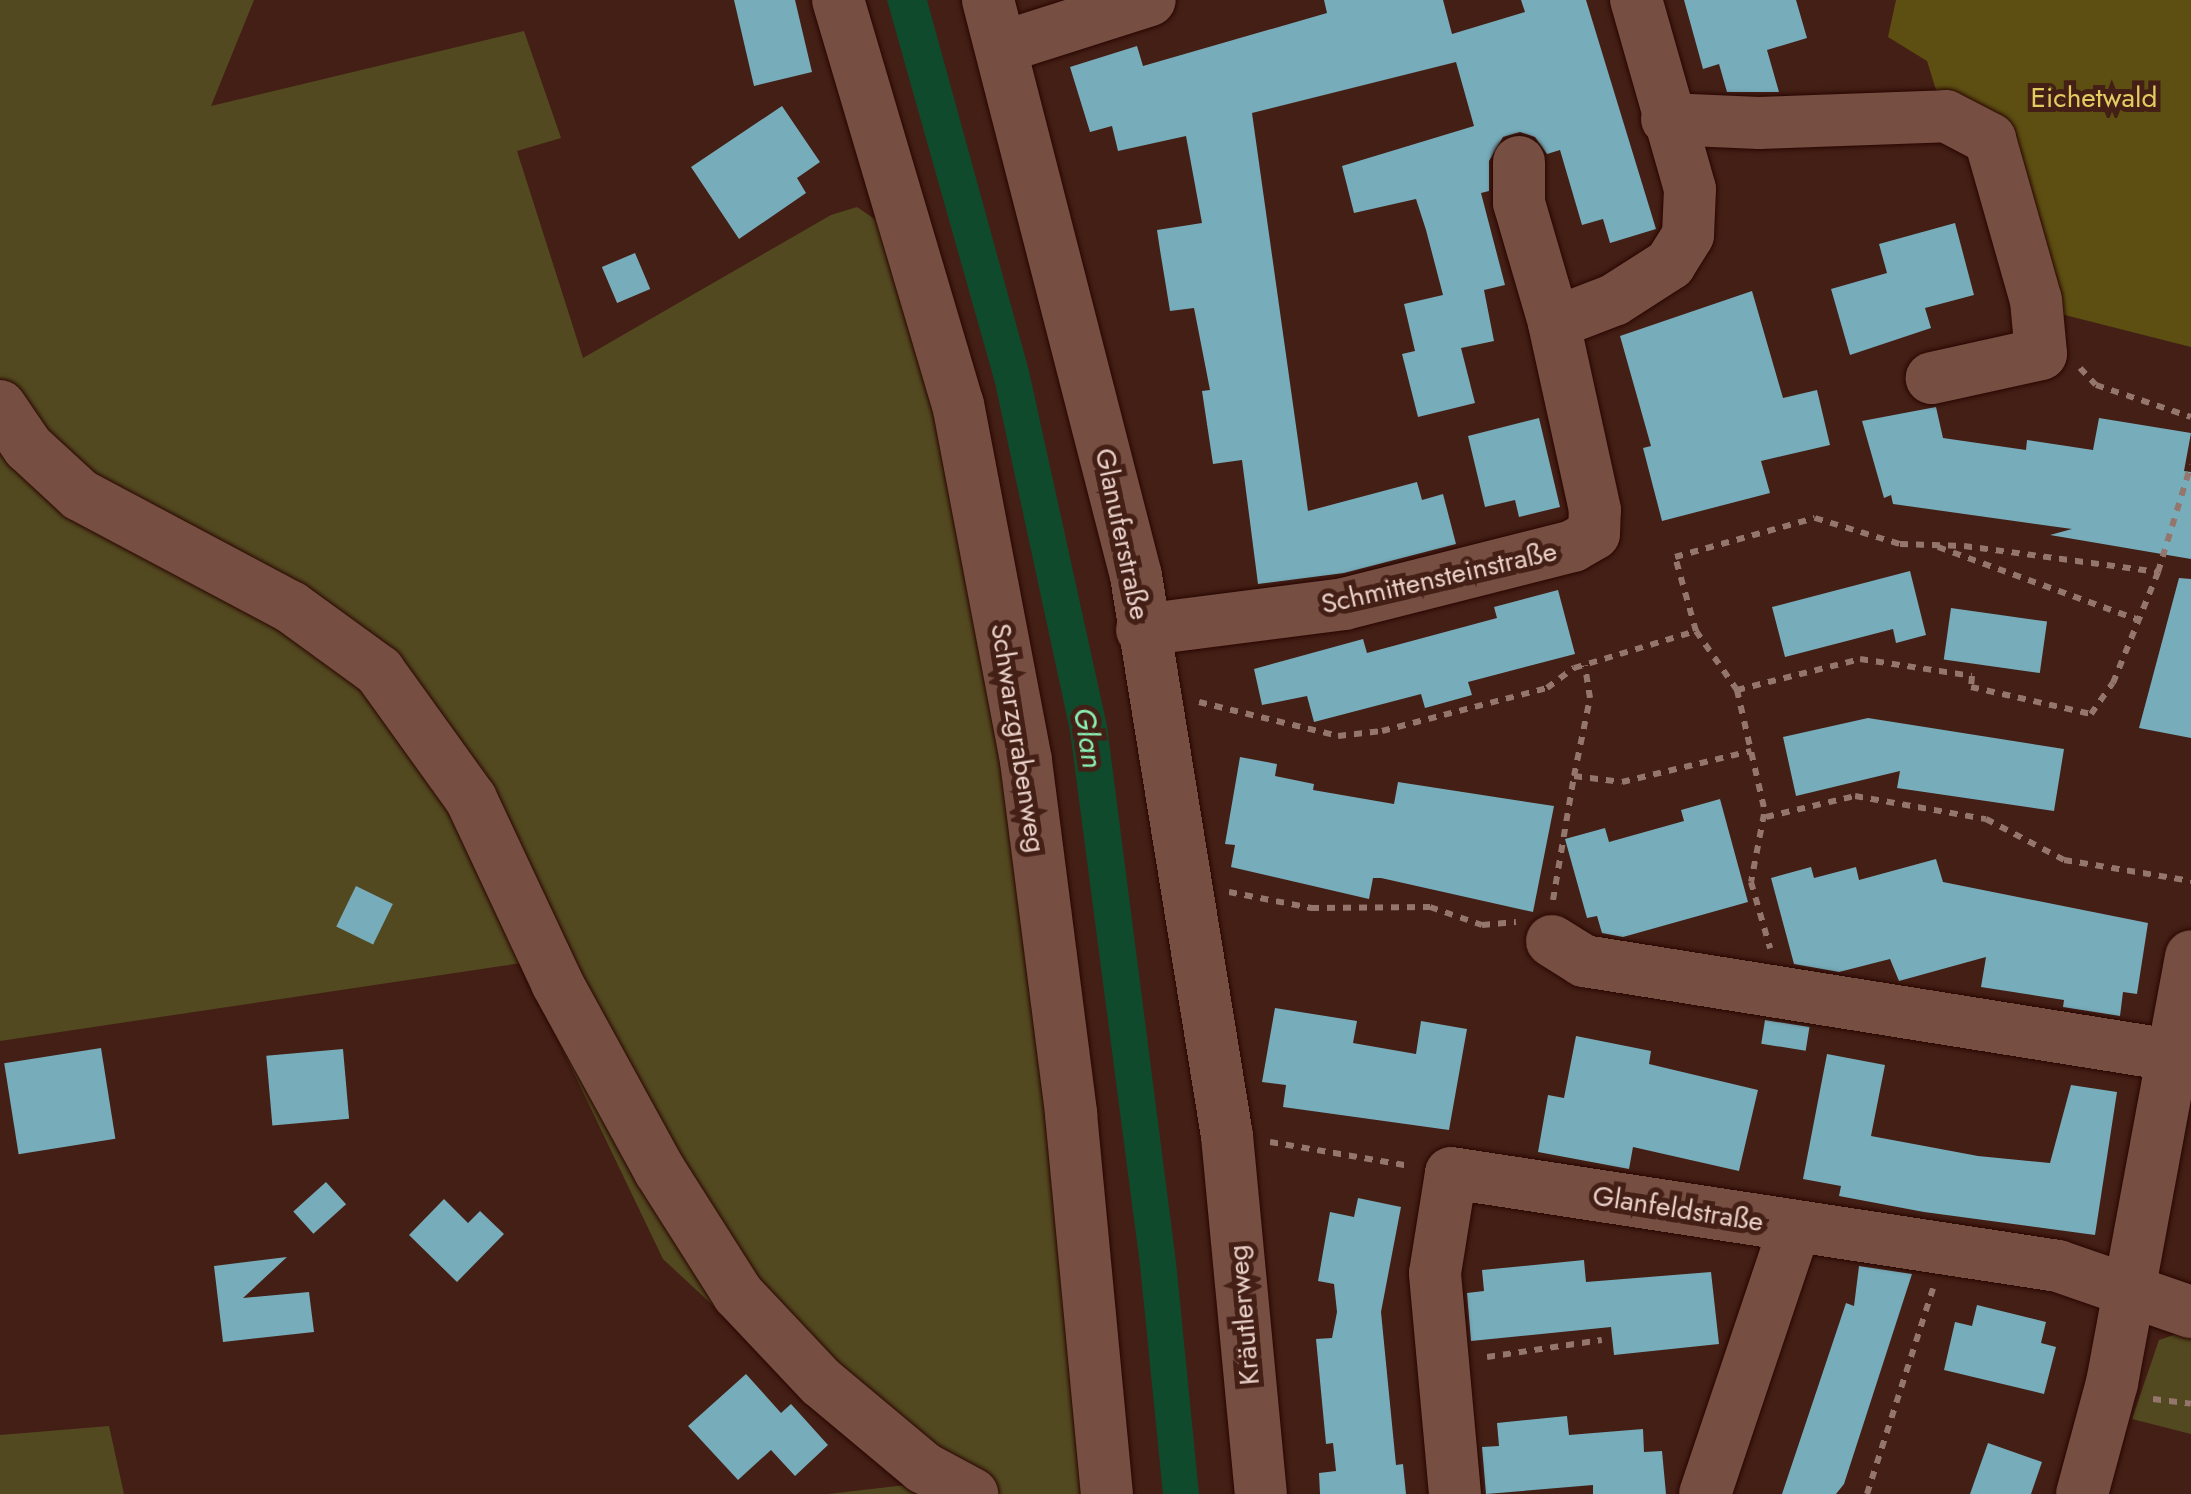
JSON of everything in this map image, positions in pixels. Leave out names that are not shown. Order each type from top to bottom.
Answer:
[{"type":"street","name":"Schwarzgrabenweg","points":[[838,0],[958,404],[1026,760],[1071,1114],[1107,1494]]},
{"type":"street","points":[[995,23],[1150,0]]},
{"type":"street","points":[[1519,162],[1519,203],[1554,323],[1614,300],[1670,264],[1688,236],[1690,190],[1666,119],[1636,0]]},
{"type":"street","name":"Glanuferstraße","points":[[995,23],[1136,576],[1153,703],[1227,1136]]},
{"type":"street","points":[[1666,119],[1946,116],[1990,139],[2038,317],[2041,354],[1932,378]]},
{"type":"street","name":"Schmittensteinstraße","points":[[1142,630],[1344,604],[1573,546],[1594,534],[1595,510],[1554,323]]},
{"type":"street","points":[[0,406],[28,447],[80,495],[329,630],[379,672],[471,800],[557,982],[738,1294],[821,1382],[924,1468],[972,1494]]},
{"type":"street","points":[[1552,941],[1584,961],[2172,1055]]},
{"type":"street","points":[[2082,1494],[2112,1383],[2191,956]]},
{"type":"street","name":"Kräutlerweg","points":[[1227,1136],[1261,1494]]},
{"type":"street","points":[[1451,1173],[1435,1273],[1454,1494]]},
{"type":"street","name":"Glanfeldstraße","points":[[1451,1173],[1944,1253],[2058,1266],[2128,1287],[2191,1312]]},
{"type":"street","points":[[1705,1494],[1794,1227]]},
{"type":"path","points":[[2038,317],[2096,385],[2191,417]]},
{"type":"path","points":[[1737,690],[1860,659],[1972,676],[1971,688],[2090,714],[2113,683],[2139,620],[2191,465]]},
{"type":"path","points":[[2158,572],[1932,544],[1900,544],[1815,518],[1675,557],[1696,630],[1737,690],[1766,817],[1855,796],[1986,818],[2064,860],[2191,881]]},
{"type":"path","points":[[1932,544],[2139,620]]},
{"type":"path","points":[[1153,703],[1212,701],[1338,736],[1382,731],[1547,688],[1584,664],[1696,630]]},
{"type":"path","points":[[1185,888],[1338,911],[1430,907],[1482,924],[1520,922],[1552,941],[1574,776],[1590,698],[1584,664]]},
{"type":"path","points":[[1574,776],[1622,782],[1751,751]]},
{"type":"path","points":[[1764,811],[1751,882],[1782,993]]},
{"type":"path","points":[[1227,1136],[1451,1173]]},
{"type":"path","points":[[1867,1494],[1944,1253]]},
{"type":"path","points":[[1441,1364],[1602,1340]]},
{"type":"shaded area","points":[[0,0],[254,0],[211,106],[524,31],[561,138],[517,151],[583,358],[831,215],[857,207],[886,227],[964,513],[1020,781],[1099,1494],[828,1494],[906,1485],[663,1259],[521,963],[0,1041]]},
{"type":"shaded area","points":[[2191,1329],[2191,1434],[2132,1419],[2159,1340]]},
{"type":"shaded area","points":[[109,1426],[124,1494],[0,1494],[0,1435]]},
{"type":"green space","name":"Eichetwald","points":[[1896,0],[2191,0],[2191,347],[2057,313],[1942,109],[1927,61],[1888,37]]},
{"type":"water","name":"Glan","points":[[887,0],[927,0],[1029,371],[1107,726],[1176,1262],[1199,1494],[1163,1494],[1140,1265],[1070,731],[995,383]]},
{"type":"building","points":[[734,0],[795,0],[812,72],[754,86]]},
{"type":"building","points":[[1324,0],[1443,0],[1452,34],[1525,12],[1521,0],[1586,0],[1656,229],[1610,243],[1603,219],[1582,225],[1560,150],[1547,154],[1535,137],[1520,132],[1503,137],[1489,161],[1489,191],[1481,193],[1505,285],[1484,290],[1494,341],[1461,348],[1475,403],[1418,417],[1402,354],[1415,351],[1404,304],[1443,295],[1426,230],[1416,199],[1354,213],[1342,166],[1474,126],[1456,62],[1252,113],[1308,511],[1417,482],[1422,500],[1443,494],[1456,544],[1344,573],[1258,584],[1242,460],[1213,464],[1202,391],[1210,390],[1194,308],[1170,311],[1160,250],[1157,230],[1202,223],[1186,136],[1118,151],[1112,126],[1090,132],[1070,67],[1137,46],[1143,66],[1327,13]]},
{"type":"building","points":[[1684,0],[1796,0],[1807,38],[1767,50],[1779,92],[1727,92],[1719,64],[1703,69]]},
{"type":"building","points":[[782,106],[820,162],[797,178],[806,193],[739,239],[691,167]]},
{"type":"building","points":[[1955,223],[1974,295],[1925,308],[1931,328],[1850,355],[1831,289],[1887,273],[1879,244]]},
{"type":"building","points":[[635,253],[650,289],[617,303],[602,267]]},
{"type":"building","points":[[1752,291],[1783,398],[1817,390],[1830,445],[1761,461],[1770,493],[1662,521],[1643,448],[1651,446],[1620,336]]},
{"type":"building","points":[[1936,407],[1943,438],[2026,450],[2027,440],[2093,450],[2099,418],[2191,433],[2184,471],[2191,472],[2191,559],[2050,535],[2072,529],[1893,504],[1891,495],[1884,498],[1862,421]]},
{"type":"building","points":[[1539,418],[1560,507],[1519,517],[1515,500],[1485,507],[1468,436]]},
{"type":"building","points":[[1910,571],[1926,635],[1896,643],[1893,629],[1785,657],[1772,607]]},
{"type":"building","points":[[2179,578],[2191,579],[2191,738],[2139,728]]},
{"type":"building","points":[[1558,590],[1575,654],[1468,682],[1472,695],[1425,708],[1421,694],[1314,722],[1307,696],[1262,705],[1254,669],[1363,639],[1367,653],[1497,618],[1494,607]]},
{"type":"building","points":[[1951,608],[2047,621],[2040,673],[1944,659]]},
{"type":"building","points":[[1868,718],[2064,749],[2054,811],[1897,788],[1900,771],[1796,796],[1783,737]]},
{"type":"building","points":[[1240,757],[1277,764],[1275,776],[1314,784],[1313,790],[1394,804],[1398,782],[1554,806],[1533,912],[1381,878],[1373,878],[1369,899],[1231,867],[1235,845],[1225,844]]},
{"type":"building","points":[[1720,799],[1748,902],[1623,937],[1602,933],[1597,916],[1587,918],[1565,839],[1605,828],[1609,842],[1684,821],[1681,810]]},
{"type":"building","points":[[1936,859],[1943,882],[2148,923],[2137,994],[2123,992],[2120,1016],[2063,1007],[2064,1000],[1981,987],[1986,957],[1899,981],[1890,959],[1839,972],[1794,964],[1771,878],[1811,867],[1814,878],[1856,867],[1859,880]]},
{"type":"building","points":[[356,886],[393,904],[373,944],[336,926]]},
{"type":"building","points":[[1275,1008],[1357,1021],[1353,1043],[1416,1054],[1421,1021],[1467,1029],[1449,1130],[1283,1107],[1286,1085],[1262,1082]]},
{"type":"building","points":[[1765,1020],[1809,1027],[1806,1051],[1761,1044]]},
{"type":"building","points":[[1576,1036],[1651,1051],[1649,1064],[1758,1090],[1739,1171],[1633,1147],[1629,1169],[1538,1152],[1548,1095],[1564,1098]]},
{"type":"building","points":[[101,1048],[115,1139],[19,1154],[4,1063]]},
{"type":"building","points":[[343,1049],[349,1119],[272,1125],[266,1056]]},
{"type":"building","points":[[1827,1054],[1885,1065],[1871,1136],[1978,1156],[2050,1163],[2071,1085],[2117,1092],[2095,1235],[1924,1212],[1839,1196],[1841,1186],[1803,1179]]},
{"type":"building","points":[[326,1182],[346,1204],[313,1234],[293,1211]]},
{"type":"building","points":[[1358,1198],[1401,1207],[1381,1312],[1396,1465],[1403,1464],[1406,1494],[1320,1494],[1319,1473],[1336,1471],[1333,1443],[1326,1444],[1316,1339],[1332,1338],[1337,1312],[1334,1284],[1318,1281],[1330,1212],[1354,1217]]},
{"type":"building","points":[[444,1199],[468,1223],[480,1211],[504,1234],[457,1282],[409,1235]]},
{"type":"building","points":[[287,1257],[243,1298],[309,1292],[314,1332],[223,1342],[214,1266]]},
{"type":"building","points":[[1584,1260],[1586,1282],[1711,1272],[1719,1344],[1614,1355],[1611,1327],[1471,1341],[1467,1293],[1484,1291],[1482,1270]]},
{"type":"building","points":[[1859,1266],[1912,1274],[1844,1484],[1836,1494],[1782,1494],[1846,1303],[1854,1306]]},
{"type":"building","points":[[1977,1305],[2046,1322],[2041,1343],[2056,1347],[2044,1394],[1944,1370],[1955,1322],[1972,1326]]},
{"type":"building","points":[[746,1374],[781,1413],[791,1404],[828,1445],[795,1476],[771,1450],[738,1480],[688,1426]]},
{"type":"building","points":[[1567,1416],[1569,1435],[1643,1429],[1644,1452],[1662,1451],[1666,1494],[1593,1494],[1593,1485],[1486,1494],[1482,1447],[1499,1446],[1497,1423]]},
{"type":"building","points":[[1988,1443],[2042,1462],[2031,1494],[1970,1494]]}]
